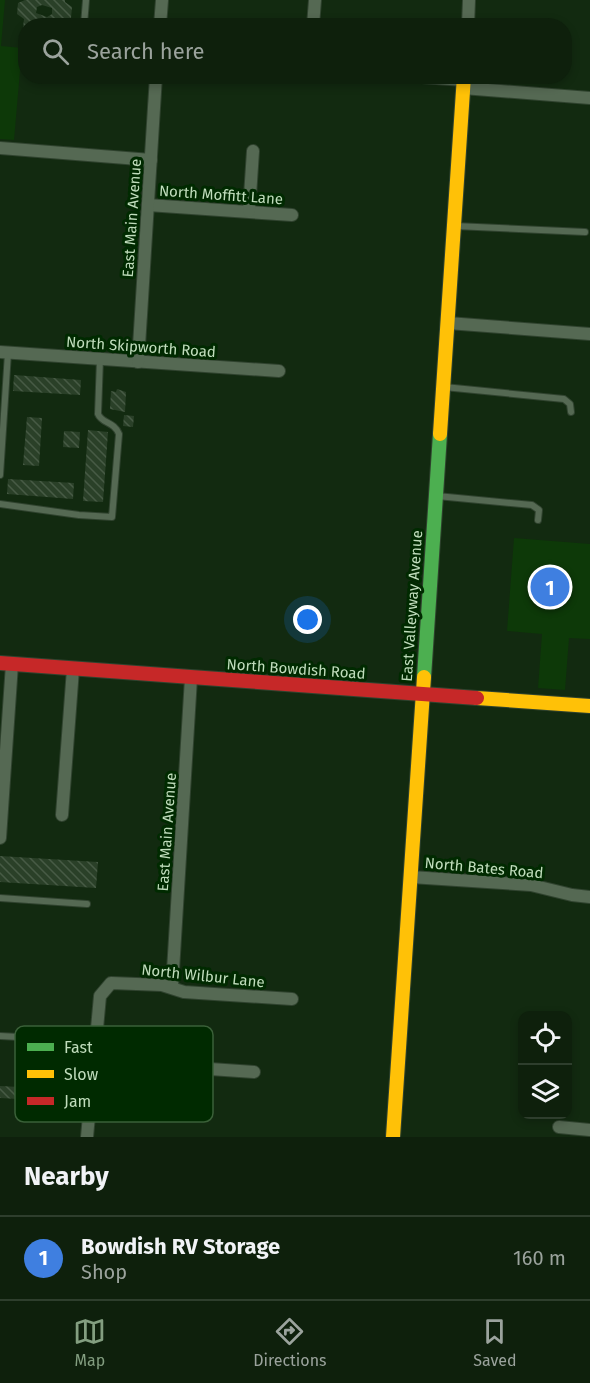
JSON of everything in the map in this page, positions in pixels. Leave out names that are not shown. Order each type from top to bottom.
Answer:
[{"type":"street","points":[[161,18],[162,0]]},
{"type":"street","points":[[314,18],[315,0]]},
{"type":"street","points":[[468,18],[469,0]]},
{"type":"street","name":"East Main Avenue","points":[[138,362],[156,84]]},
{"type":"street","name":"East Valleyway Avenue","points":[[393,1137],[464,84]]},
{"type":"street","points":[[480,84],[590,98]]},
{"type":"street","points":[[0,148],[151,160]]},
{"type":"street","points":[[249,211],[253,151]]},
{"type":"street","name":"North Moffitt Lane","points":[[148,205],[292,215]]},
{"type":"street","points":[[448,323],[590,334]]},
{"type":"street","name":"North Skipworth Road","points":[[4,352],[279,371]]},
{"type":"street","points":[[0,838],[6,663]]},
{"type":"street","name":"North Bowdish Road","points":[[6,663],[590,706]]},
{"type":"street","points":[[62,815],[74,669]]},
{"type":"street","name":"East Main Avenue","points":[[172,987],[191,678]]},
{"type":"street","name":"North Bates Road","points":[[411,877],[531,885],[590,897]]},
{"type":"street","name":"North Wilbur Lane","points":[[97,1026],[100,996],[111,983],[162,985],[183,992],[292,999]]},
{"type":"street","points":[[213,1069],[254,1072]]},
{"type":"street","points":[[87,1137],[88,1122]]},
{"type":"street","points":[[559,1127],[590,1131]]},
{"type":"lane","points":[[85,18],[86,0]]},
{"type":"lane","points":[[454,226],[585,232]]},
{"type":"lane","points":[[0,475],[4,352]]},
{"type":"lane","points":[[0,504],[112,517],[119,434],[116,427],[100,419],[98,414],[100,359]]},
{"type":"lane","points":[[444,387],[564,399],[570,404],[571,412]]},
{"type":"lane","points":[[436,496],[532,505],[538,510],[538,520]]},
{"type":"lane","points":[[0,898],[87,904]]},
{"type":"lane","points":[[0,1036],[15,1037]]},
{"type":"shaded area","points":[[0,0],[5,0],[1,46],[18,48],[19,84],[14,140],[0,139]]},
{"type":"shaded area","points":[[514,538],[590,544],[590,639],[569,638],[565,690],[538,688],[542,634],[507,631]]},
{"type":"building","points":[[25,0],[65,0],[72,7],[71,18],[23,18],[17,14],[18,3]],"holes":[[[42,5],[52,8],[52,14],[47,17],[36,13],[37,7]]]},
{"type":"building","points":[[14,375],[81,380],[80,395],[13,391]]},
{"type":"building","points":[[117,389],[126,392],[125,412],[110,409],[111,391],[116,392]]},
{"type":"building","points":[[124,415],[134,416],[133,427],[123,426]]},
{"type":"building","points":[[27,417],[42,418],[39,466],[23,465]]},
{"type":"building","points":[[88,430],[108,432],[103,502],[83,501]]},
{"type":"building","points":[[64,431],[80,432],[79,448],[63,447]]},
{"type":"building","points":[[8,479],[74,483],[73,499],[7,494]]},
{"type":"building","points":[[0,856],[98,862],[96,888],[0,882]]},
{"type":"building","points":[[0,1086],[15,1087],[15,1099],[0,1098]]},
{"type":"traffic: fast","points":[[424,677],[440,434]]},
{"type":"traffic: slow","points":[[440,434],[463,84]]},
{"type":"traffic: slow","points":[[393,1137],[424,677]]},
{"type":"traffic: slow","points":[[477,698],[590,706]]},
{"type":"traffic: jam","points":[[0,663],[477,698]]},
{"type":"place","name":"Bowdish RV Storage","points":[[550,587]]}]
